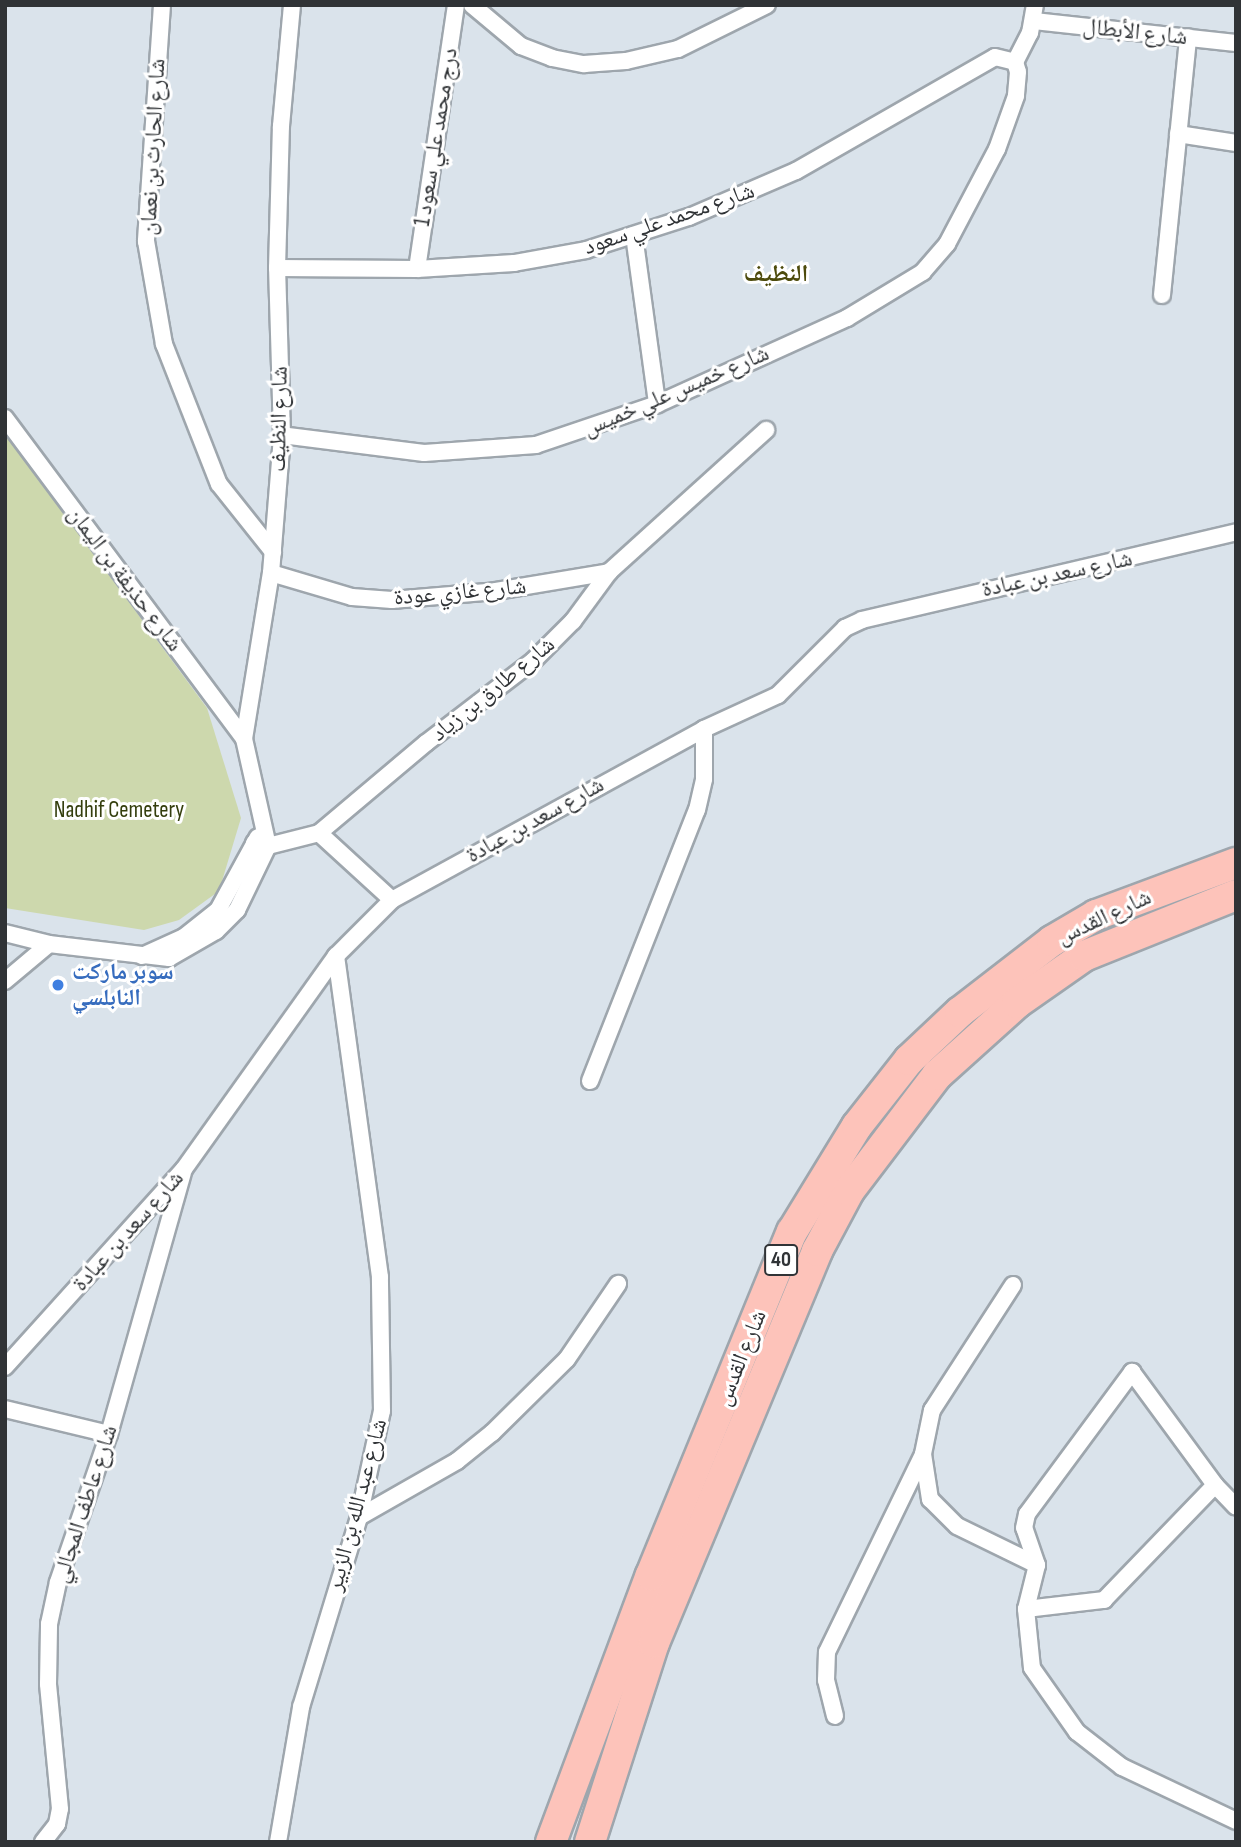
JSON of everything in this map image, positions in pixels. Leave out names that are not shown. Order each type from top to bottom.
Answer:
[{"type":"highway","name":"شارع القدس","points":[[551,1842],[651,1575],[792,1232],[857,1126],[909,1060],[960,1012],[1052,941],[1096,915],[1236,863]]},
{"type":"highway","name":"شارع القدس","points":[[590,1842],[654,1643],[817,1251],[849,1191],[937,1075],[1017,1003],[1084,956],[1236,895]]},
{"type":"street","name":"شارع الحارث بن نعمان","points":[[162,5],[146,192],[146,241],[164,344],[201,447],[219,484],[273,552]]},
{"type":"street","name":"شارع النظيف","points":[[262,839],[244,739],[271,573],[282,435],[277,268],[281,126],[292,5]]},
{"type":"street","name":"درج محمد علي سعود 1","points":[[417,269],[456,5]]},
{"type":"street","points":[[472,5],[521,46],[584,64],[626,61],[678,49],[767,5]]},
{"type":"street","points":[[1017,67],[1035,13]]},
{"type":"street","name":"شارع الأبطال","points":[[1035,13],[1236,43]]},
{"type":"street","points":[[1162,295],[1188,37]]},
{"type":"street","name":"شارع محمد علي سعود","points":[[277,268],[417,269],[514,263],[586,250],[634,235],[796,171],[995,57],[1017,67]]},
{"type":"street","name":"شارع خميس علي خميس","points":[[282,435],[424,453],[486,452],[548,442],[657,404],[894,293],[923,272],[965,217],[997,149],[1016,96],[1017,67]]},
{"type":"street","points":[[1178,134],[1236,143]]},
{"type":"street","points":[[634,235],[657,404]]},
{"type":"street","name":"شارع حذيفة بن اليمان","points":[[5,418],[244,739]]},
{"type":"street","name":"شارع طارق بن زياد","points":[[262,839],[319,833],[554,643],[608,572],[766,429]]},
{"type":"street","name":"شارع سعد بن عبادة","points":[[5,1367],[184,1169],[336,956],[392,900],[704,729],[778,695],[845,628],[862,620],[1236,532]]},
{"type":"street","name":"شارع غازي عودة","points":[[271,573],[352,597],[392,600],[496,591],[608,572]]},
{"type":"street","points":[[590,1081],[697,810],[704,779],[704,729]]},
{"type":"street","points":[[319,833],[392,900]]},
{"type":"street","points":[[5,933],[49,944],[150,955],[194,946],[237,910],[262,839]]},
{"type":"street","points":[[5,981],[49,944]]},
{"type":"street","name":"شارع عبد الله بن الزبير","points":[[278,1842],[301,1707],[359,1517],[382,1411],[384,1319],[336,956]]},
{"type":"street","name":"شارع عاطف المجالي","points":[[43,1842],[57,1824],[60,1810],[50,1731],[49,1625],[58,1582],[109,1434],[184,1169]]},
{"type":"street","points":[[359,1517],[457,1461],[492,1433],[567,1359],[618,1284]]},
{"type":"street","points":[[835,1716],[826,1680],[827,1652],[923,1454],[932,1410],[1013,1285]]},
{"type":"street","points":[[1236,1507],[1215,1485],[1132,1372],[1027,1514],[1024,1528],[1037,1565],[1026,1609],[1032,1668],[1077,1732],[1122,1767],[1236,1821]]},
{"type":"street","points":[[5,1409],[109,1434]]},
{"type":"street","points":[[923,1454],[926,1489],[940,1512],[957,1526],[1037,1565]]},
{"type":"street","points":[[1026,1609],[1104,1600],[1215,1485]]},
{"type":"green space","name":"Nadhif Cemetery","points":[[5,434],[207,708],[241,818],[219,891],[179,920],[144,930],[5,908]]},
{"type":"place","name":"سوبر ماركت النابلسي","points":[[58,985]]},
{"type":"district","name":"النظيف","points":[[776,274]]}]
